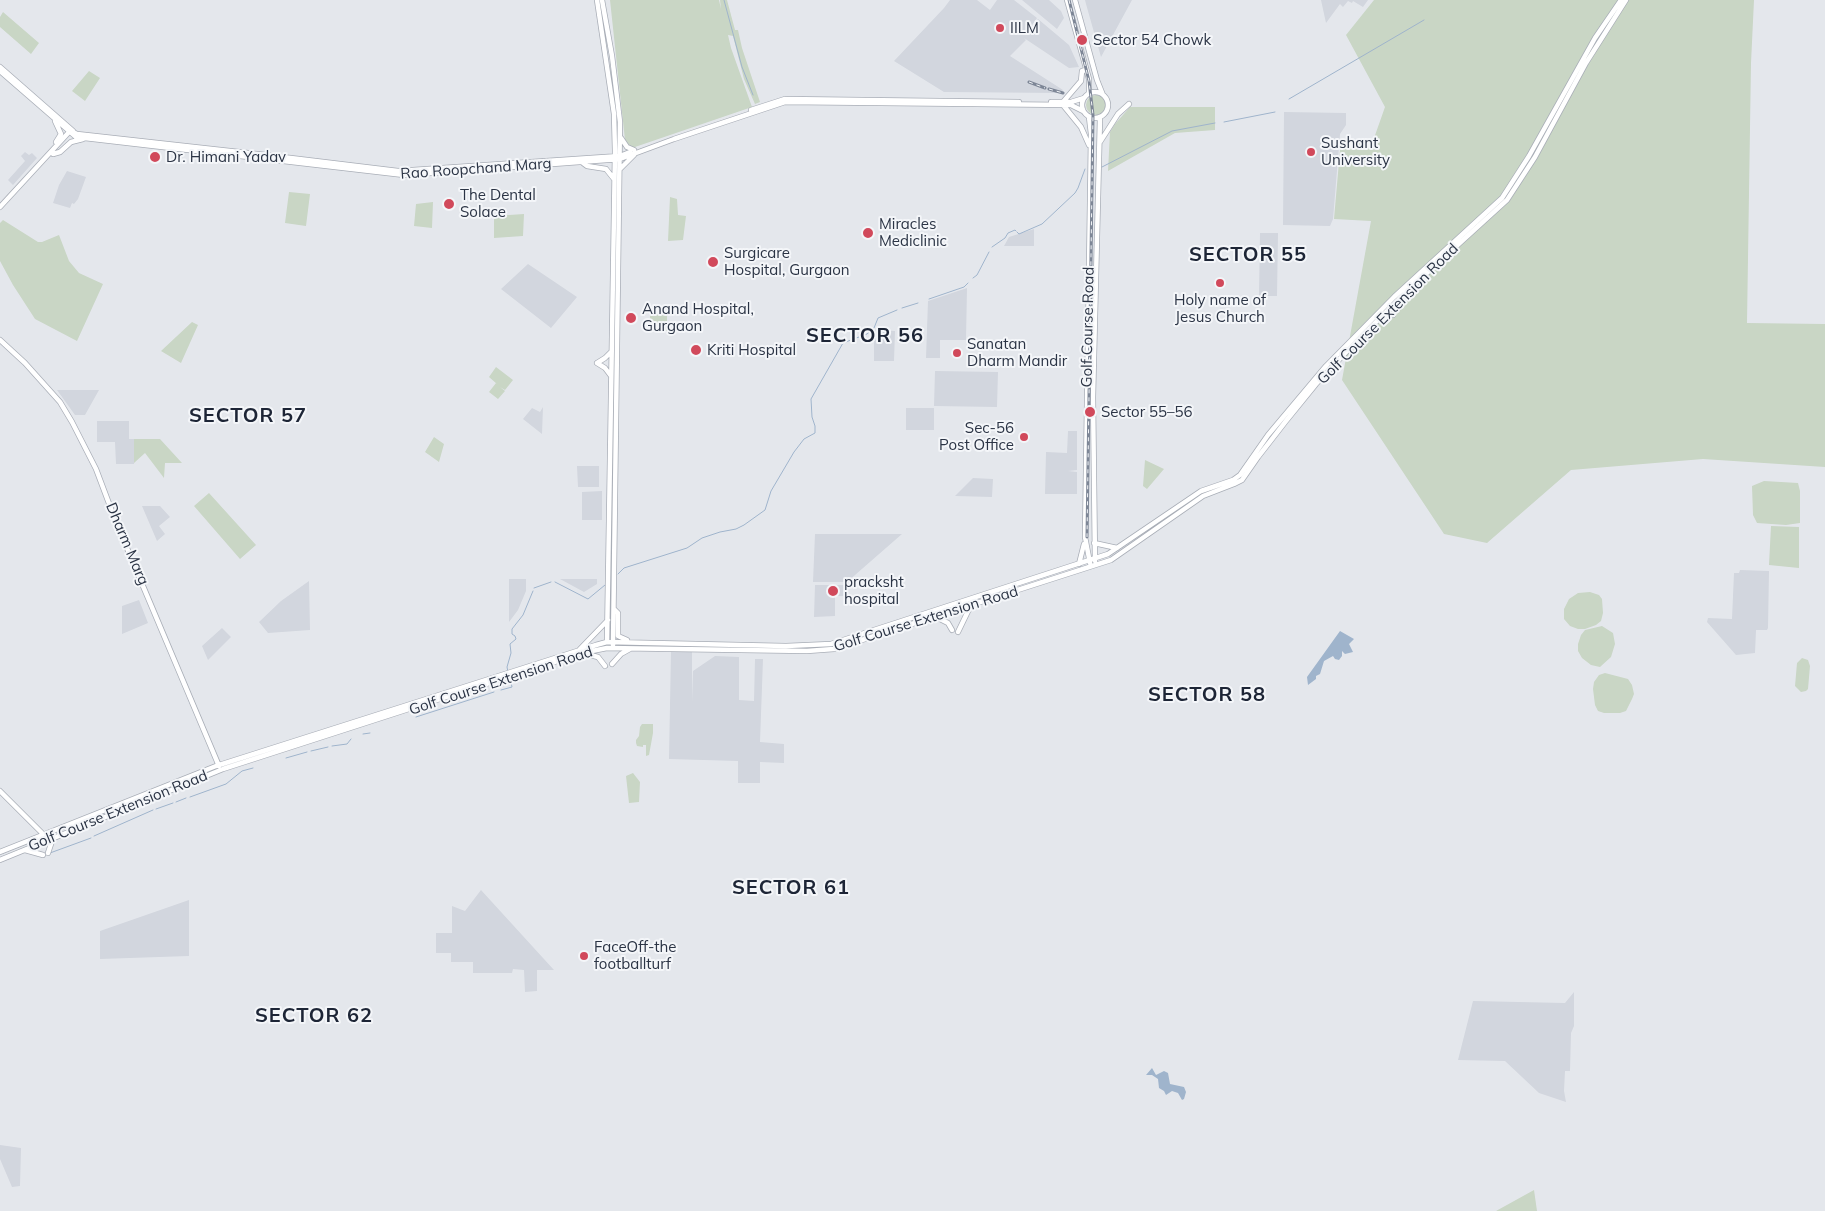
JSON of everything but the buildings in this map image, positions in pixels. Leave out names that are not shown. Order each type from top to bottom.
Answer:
[{"type":"main road","points":[[597,0],[608,68],[617,158],[620,170],[613,648]]},
{"type":"main road","points":[[602,0],[620,117],[620,136],[614,179],[607,648]]},
{"type":"main road","points":[[1068,0],[1084,71],[1090,86],[1089,94]]},
{"type":"main road","points":[[617,158],[785,102],[1063,104],[1071,105],[1083,111],[1089,117],[1100,118],[1106,112],[1108,106],[1107,99],[1097,80],[1075,0]]},
{"type":"main road","name":"Golf Course Extension Road","points":[[581,651],[607,648],[820,651],[834,649],[1111,560],[1203,496],[1242,480],[1286,421],[1353,341],[1507,192],[1596,38],[1621,0]]},
{"type":"main road","name":"Golf Course Extension Road","points":[[0,852],[181,779],[607,642],[786,646],[831,644],[1108,554],[1201,491],[1233,480],[1240,475],[1268,434],[1326,366],[1378,319],[1405,290],[1512,194],[1535,157],[1578,78],[1626,0]]},
{"type":"main road","points":[[606,57],[613,62]]},
{"type":"main road","points":[[608,68],[613,62]]},
{"type":"main road","name":"Rao Roopchand Marg","points":[[0,67],[54,119],[71,132],[84,138],[397,175],[583,163],[617,158]]},
{"type":"main road","points":[[1063,104],[1082,81],[1084,71]]},
{"type":"main road","name":"Rao Roopchand Marg","points":[[0,72],[24,90],[71,132]]},
{"type":"main road","points":[[1063,104],[1077,101],[1096,92],[1104,95]]},
{"type":"main road","points":[[1083,111],[1082,104],[1084,98]]},
{"type":"main road","points":[[1063,104],[1086,134],[1090,150]]},
{"type":"main road","points":[[1098,145],[1118,114],[1129,104]]},
{"type":"main road","name":"Golf Course Road","points":[[1089,117],[1085,537],[1093,566]]},
{"type":"main road","name":"Golf Course Road","points":[[1092,560],[1094,543],[1093,397],[1096,347],[1098,145],[1100,118]]},
{"type":"main road","points":[[53,151],[61,136],[54,119]]},
{"type":"main road","points":[[0,209],[71,132]]},
{"type":"main road","points":[[620,136],[626,147],[636,151]]},
{"type":"main road","points":[[53,151],[60,152],[70,142],[84,138]]},
{"type":"main road","name":"Rao Roopchand Marg","points":[[84,138],[266,154],[398,171],[617,158]]},
{"type":"main road","points":[[620,170],[636,151]]},
{"type":"main road","points":[[583,163],[587,166],[604,168],[614,179]]},
{"type":"main road","points":[[1378,319],[1393,314],[1397,300]]},
{"type":"main road","name":"Dharm Marg","points":[[0,341],[58,403],[71,422],[92,467],[218,768]]},
{"type":"main road","points":[[611,352],[597,364],[605,368],[611,376]]},
{"type":"main road","points":[[1086,437],[1094,437]]},
{"type":"main road","points":[[1079,564],[1084,550],[1085,537]]},
{"type":"main road","points":[[1094,543],[1117,548]]},
{"type":"main road","points":[[933,617],[945,621],[955,631],[971,605]]},
{"type":"main road","points":[[614,609],[618,617],[618,636],[630,642]]},
{"type":"main road","points":[[605,666],[598,657],[581,651],[608,620]]},
{"type":"main road","points":[[612,664],[621,654],[631,648]]},
{"type":"main road","name":"Golf Course Extension Road","points":[[0,860],[184,784],[218,768]]},
{"type":"main road","points":[[181,779],[184,784]]},
{"type":"main road","points":[[0,793],[42,835]]},
{"type":"main road","points":[[96,813],[99,819]]},
{"type":"main road","points":[[24,850],[45,854],[53,838]]},
{"type":"main road","points":[[13,847],[15,854]]},
{"type":"shaded area","points":[[950,0],[977,0],[990,10],[997,0],[1014,0],[1037,18],[1025,35],[1038,19],[1069,45],[1079,67],[1069,68],[1024,38],[1026,40],[1010,56],[1063,90],[1061,93],[944,92],[894,61]]},
{"type":"shaded area","points":[[1022,0],[1049,0],[1061,11],[1064,18],[1057,29]]},
{"type":"shaded area","points":[[1085,0],[1132,0],[1101,57],[1086,4]]},
{"type":"shaded area","points":[[1321,0],[1368,0],[1363,7],[1353,1],[1352,3],[1348,1],[1343,7],[1340,4],[1326,23]]},
{"type":"shaded area","name":"Sushant University","points":[[1284,112],[1346,113],[1346,125],[1340,134],[1333,219],[1330,226],[1283,225]]},
{"type":"shaded area","points":[[25,152],[29,155],[32,153],[37,158],[13,185],[8,180],[25,161],[21,156]]},
{"type":"shaded area","points":[[67,171],[86,177],[78,199],[74,204],[72,203],[70,208],[53,203],[59,185]]},
{"type":"shaded area","points":[[1034,229],[1034,246],[1004,246],[1009,237]]},
{"type":"shaded area","points":[[1260,233],[1278,233],[1277,296],[1259,296]]},
{"type":"shaded area","points":[[528,264],[577,297],[551,328],[501,289]]},
{"type":"shaded area","points":[[967,288],[966,340],[940,340],[940,358],[926,358],[928,301]]},
{"type":"shaded area","points":[[874,330],[895,331],[894,361],[874,361]]},
{"type":"shaded area","points":[[935,371],[998,372],[997,407],[934,406]]},
{"type":"shaded area","points":[[57,390],[99,390],[85,415],[75,415]]},
{"type":"shaded area","points":[[543,407],[542,434],[523,419],[532,408],[540,412]]},
{"type":"shaded area","points":[[906,408],[934,408],[934,430],[906,430]]},
{"type":"shaded area","points":[[97,421],[129,421],[129,439],[134,439],[134,464],[116,464],[115,442],[97,442]]},
{"type":"shaded area","points":[[1068,431],[1077,431],[1077,470],[1068,471],[1077,472],[1077,494],[1045,494],[1046,452],[1067,453]]},
{"type":"shaded area","points":[[577,466],[599,466],[599,487],[578,487]]},
{"type":"shaded area","points":[[973,478],[993,479],[992,497],[955,496]]},
{"type":"shaded area","points":[[602,491],[602,520],[582,520],[582,492]]},
{"type":"shaded area","points":[[142,506],[160,506],[170,517],[159,526],[165,534],[157,541]]},
{"type":"shaded area","points":[[815,534],[902,534],[847,582],[813,582]]},
{"type":"shaded area","points":[[1740,570],[1769,571],[1768,628],[1767,630],[1756,630],[1755,653],[1736,655],[1707,622],[1708,618],[1732,619],[1734,573],[1739,573]]},
{"type":"shaded area","points":[[509,579],[526,579],[526,591],[518,610],[509,622]]},
{"type":"shaded area","points":[[560,579],[597,579],[597,584],[584,592]]},
{"type":"shaded area","points":[[309,581],[310,630],[268,633],[259,622],[281,601]]},
{"type":"shaded area","points":[[815,585],[847,585],[847,596],[835,596],[835,616],[814,617]]},
{"type":"shaded area","points":[[139,600],[148,623],[122,634],[122,606]]},
{"type":"shaded area","points":[[222,628],[231,637],[208,660],[202,646]]},
{"type":"shaded area","points":[[671,651],[692,652],[692,702],[693,671],[715,656],[739,657],[739,700],[754,701],[755,659],[763,659],[760,742],[784,744],[784,763],[760,762],[760,783],[738,783],[738,761],[669,759]]},
{"type":"shaded area","points":[[481,890],[554,970],[537,970],[537,991],[525,992],[524,970],[513,969],[512,973],[473,973],[473,962],[451,962],[451,953],[436,953],[436,933],[452,933],[452,906],[465,911]]},
{"type":"shaded area","points":[[189,900],[189,956],[100,959],[100,931]]},
{"type":"shaded area","points":[[1574,992],[1574,1026],[1571,1033],[1570,1071],[1565,1071],[1564,1091],[1566,1102],[1539,1093],[1505,1061],[1458,1060],[1473,1001],[1565,1003]]},
{"type":"shaded area","points":[[0,1145],[21,1148],[20,1186],[12,1187],[0,1159]]},
{"type":"green space","points":[[610,0],[719,0],[721,9],[720,0],[727,0],[735,30],[738,30],[760,102],[755,104],[744,79],[733,36],[728,35],[752,107],[631,147],[625,140]]},
{"type":"green space","points":[[1374,0],[1754,0],[1751,63],[1747,323],[1825,324],[1825,467],[1703,459],[1571,470],[1487,543],[1444,534],[1342,380],[1371,221],[1334,219],[1341,139],[1373,141],[1385,107],[1346,35]]},
{"type":"green space","points":[[3,12],[39,43],[31,54],[0,27],[0,17]]},
{"type":"green space","points":[[89,71],[100,78],[85,101],[72,91]]},
{"type":"green space","points":[[1096,95],[1103,98],[1106,105],[1103,112],[1096,115],[1089,112],[1086,105],[1089,98]]},
{"type":"green space","points":[[1130,107],[1215,107],[1215,130],[1175,133],[1108,171],[1110,132]]},
{"type":"green space","points":[[289,192],[310,194],[306,226],[285,223]]},
{"type":"green space","points":[[670,197],[677,199],[678,215],[686,216],[683,240],[668,241]]},
{"type":"green space","points":[[433,202],[432,228],[414,226],[416,204]]},
{"type":"green space","points":[[524,214],[523,236],[494,238],[494,216]]},
{"type":"green space","points":[[3,220],[38,242],[59,235],[69,261],[79,273],[103,284],[77,341],[35,319],[13,285],[0,261],[0,223]]},
{"type":"green space","points":[[650,313],[667,313],[667,331],[650,331]]},
{"type":"green space","points":[[192,322],[198,325],[181,363],[161,351]]},
{"type":"green space","points":[[496,367],[513,380],[505,390],[500,387],[505,391],[498,399],[489,392],[496,383],[489,377]]},
{"type":"green space","points":[[434,437],[444,444],[439,462],[425,452]]},
{"type":"green space","points":[[134,439],[160,439],[182,463],[165,463],[164,478],[145,453],[134,463]]},
{"type":"green space","points":[[1145,460],[1164,469],[1147,489],[1143,486]]},
{"type":"green space","points":[[1764,481],[1798,483],[1800,491],[1800,523],[1786,525],[1757,523],[1753,515],[1752,486]]},
{"type":"green space","points":[[209,493],[256,545],[240,559],[194,506]]},
{"type":"green space","points":[[1771,526],[1799,527],[1799,568],[1769,565]]},
{"type":"green space","points":[[1590,592],[1599,595],[1602,599],[1603,613],[1601,621],[1585,629],[1570,626],[1564,619],[1564,609],[1569,599],[1578,593]]},
{"type":"green space","points":[[1602,626],[1613,633],[1615,644],[1611,657],[1600,667],[1591,665],[1582,658],[1578,651],[1578,644],[1585,630]]},
{"type":"green space","points":[[1802,658],[1808,660],[1810,666],[1808,689],[1801,692],[1795,686],[1797,663]]},
{"type":"green space","points":[[1605,673],[1628,679],[1632,685],[1634,694],[1626,711],[1604,713],[1598,711],[1595,705],[1594,682],[1599,675]]},
{"type":"green space","points":[[642,724],[653,724],[649,755],[646,756],[646,745],[643,745],[643,747],[637,746],[636,743]]},
{"type":"green space","points":[[633,773],[640,782],[639,802],[629,803],[626,776]]},
{"type":"green space","points":[[1534,1190],[1537,1211],[1496,1211]]},
{"type":"water","points":[[1340,631],[1354,639],[1349,644],[1353,652],[1345,654],[1342,651],[1342,656],[1339,660],[1333,656],[1324,661],[1320,674],[1308,685],[1307,677]]},
{"type":"water","points":[[1152,1068],[1156,1075],[1164,1071],[1168,1073],[1170,1084],[1184,1087],[1186,1092],[1184,1099],[1182,1100],[1178,1093],[1172,1091],[1166,1095],[1159,1088],[1158,1079],[1152,1075],[1146,1075]]},
{"type":"waterway","points":[[724,0],[742,67],[753,95]]},
{"type":"waterway","points":[[1289,99],[1424,20]]},
{"type":"waterway","points":[[1224,122],[1275,112]]},
{"type":"waterway","points":[[1102,167],[1172,131],[1215,123]]},
{"type":"waterway","points":[[1017,232],[1019,234],[1042,224],[1075,193],[1085,169]]},
{"type":"waterway","points":[[992,247],[1005,238],[1008,233],[1016,231]]},
{"type":"waterway","points":[[973,278],[977,275],[989,252]]},
{"type":"waterway","points":[[929,299],[964,287],[968,283]]},
{"type":"waterway","points":[[902,308],[918,303]]},
{"type":"waterway","points":[[618,574],[624,568],[687,548],[702,538],[736,529],[765,510],[771,491],[794,452],[804,439],[815,433],[811,399],[843,343],[867,334],[874,328],[878,318],[897,310]]},
{"type":"waterway","points":[[534,588],[551,582]]},
{"type":"waterway","points":[[555,582],[588,599],[605,585]]},
{"type":"waterway","points":[[508,672],[507,667],[511,653],[510,644],[516,639],[512,634],[512,629],[523,615],[533,591]]},
{"type":"waterway","points":[[501,690],[512,687],[510,678]]},
{"type":"waterway","points":[[416,717],[494,692]]},
{"type":"waterway","points":[[363,734],[370,733]]},
{"type":"waterway","points":[[332,746],[347,744],[351,739]]},
{"type":"waterway","points":[[311,751],[328,747]]},
{"type":"waterway","points":[[286,758],[307,752]]},
{"type":"waterway","points":[[190,797],[226,784],[242,771],[253,768]]},
{"type":"waterway","points":[[176,802],[186,798]]},
{"type":"waterway","points":[[156,809],[173,803]]},
{"type":"waterway","points":[[94,836],[153,810]]},
{"type":"waterway","points":[[50,853],[91,838]]},
{"type":"railway","points":[[1069,0],[1089,81],[1093,115],[1087,537]]},
{"type":"railway","points":[[1029,82],[1045,88]]},
{"type":"railway","points":[[1049,89],[1063,93]]},
{"type":"place","name":"IILM","points":[[1000,28]]},
{"type":"place","name":"Sector 54 Chowk","points":[[1082,40]]},
{"type":"place","name":"Sushant University","points":[[1311,152]]},
{"type":"place","name":"Dr. Himani Yadav","points":[[155,157]]},
{"type":"place","name":"The Dental Solace","points":[[449,204]]},
{"type":"place","name":"Miracles Mediclinic","points":[[868,233]]},
{"type":"place","name":"Surgicare Hospital, Gurgaon","points":[[713,262]]},
{"type":"place","name":"Holy name of Jesus Church","points":[[1220,283]]},
{"type":"place","name":"Anand Hospital, Gurgaon","points":[[631,318]]},
{"type":"place","name":"Kriti Hospital","points":[[696,350]]},
{"type":"place","name":"Sanatan Dharm Mandir","points":[[957,353]]},
{"type":"place","name":"Sector 55–56","points":[[1090,412]]},
{"type":"place","name":"Sec-56 Post Office","points":[[1024,437]]},
{"type":"place","name":"pracksht hospital","points":[[833,591]]},
{"type":"place","name":"FaceOff-the footballturf","points":[[584,956]]},
{"type":"district","name":"SECTOR 55","points":[[1248,255]]},
{"type":"district","name":"SECTOR 56","points":[[865,336]]},
{"type":"district","name":"SECTOR 57","points":[[248,416]]},
{"type":"district","name":"SECTOR 58","points":[[1207,695]]},
{"type":"district","name":"SECTOR 61","points":[[791,888]]},
{"type":"district","name":"SECTOR 62","points":[[314,1016]]}]
